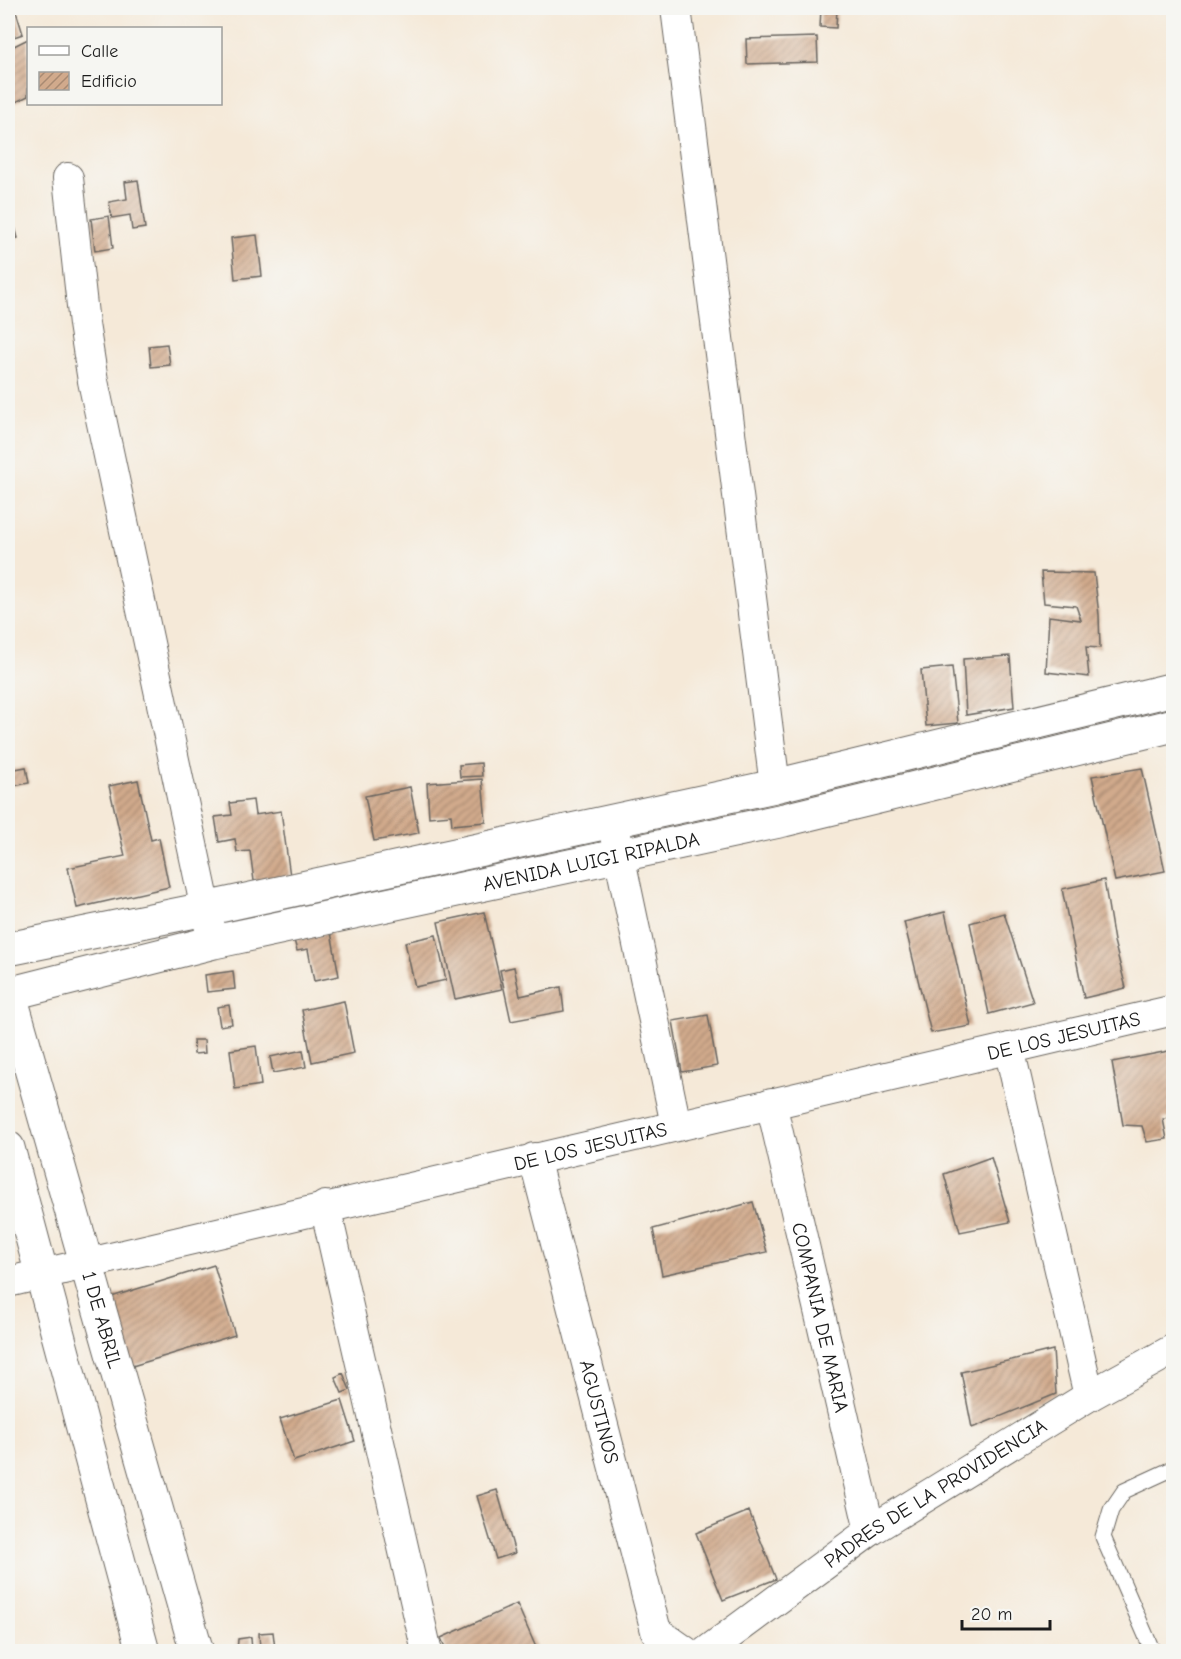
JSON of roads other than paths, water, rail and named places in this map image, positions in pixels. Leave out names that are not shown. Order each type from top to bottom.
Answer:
[{"type":"street","points":[[676,8],[775,786]]},
{"type":"street","points":[[68,178],[84,324],[93,381],[205,909],[214,942]]},
{"type":"street","name":"AVENIDA LUIGI RIPALDA","points":[[8,949],[205,909],[775,786],[1173,689]]},
{"type":"street","name":"AVENIDA LUIGI RIPALDA","points":[[8,992],[214,942],[784,820],[1173,725]]},
{"type":"street","points":[[612,821],[676,1125]]},
{"type":"street","name":"1 DE ABRIL","points":[[8,992],[197,1652]]},
{"type":"street","name":"DE LOS JESUITAS","points":[[8,1282],[325,1206],[1173,1010]]},
{"type":"street","points":[[1009,1048],[1089,1396]]},
{"type":"street","name":"COMPANIA DE MARIA","points":[[771,1103],[870,1532]]},
{"type":"street","points":[[8,1148],[143,1652]]},
{"type":"street","name":"AGUSTINOS","points":[[534,1158],[656,1630],[686,1652]]},
{"type":"street","points":[[325,1206],[427,1652]]},
{"type":"street","name":"PADRES DE LA PROVIDENCIA","points":[[706,1652],[870,1532],[1089,1396],[1173,1349]]},
{"type":"lane","points":[[1153,1652],[1103,1537],[1111,1510],[1124,1491],[1173,1468]]}]
